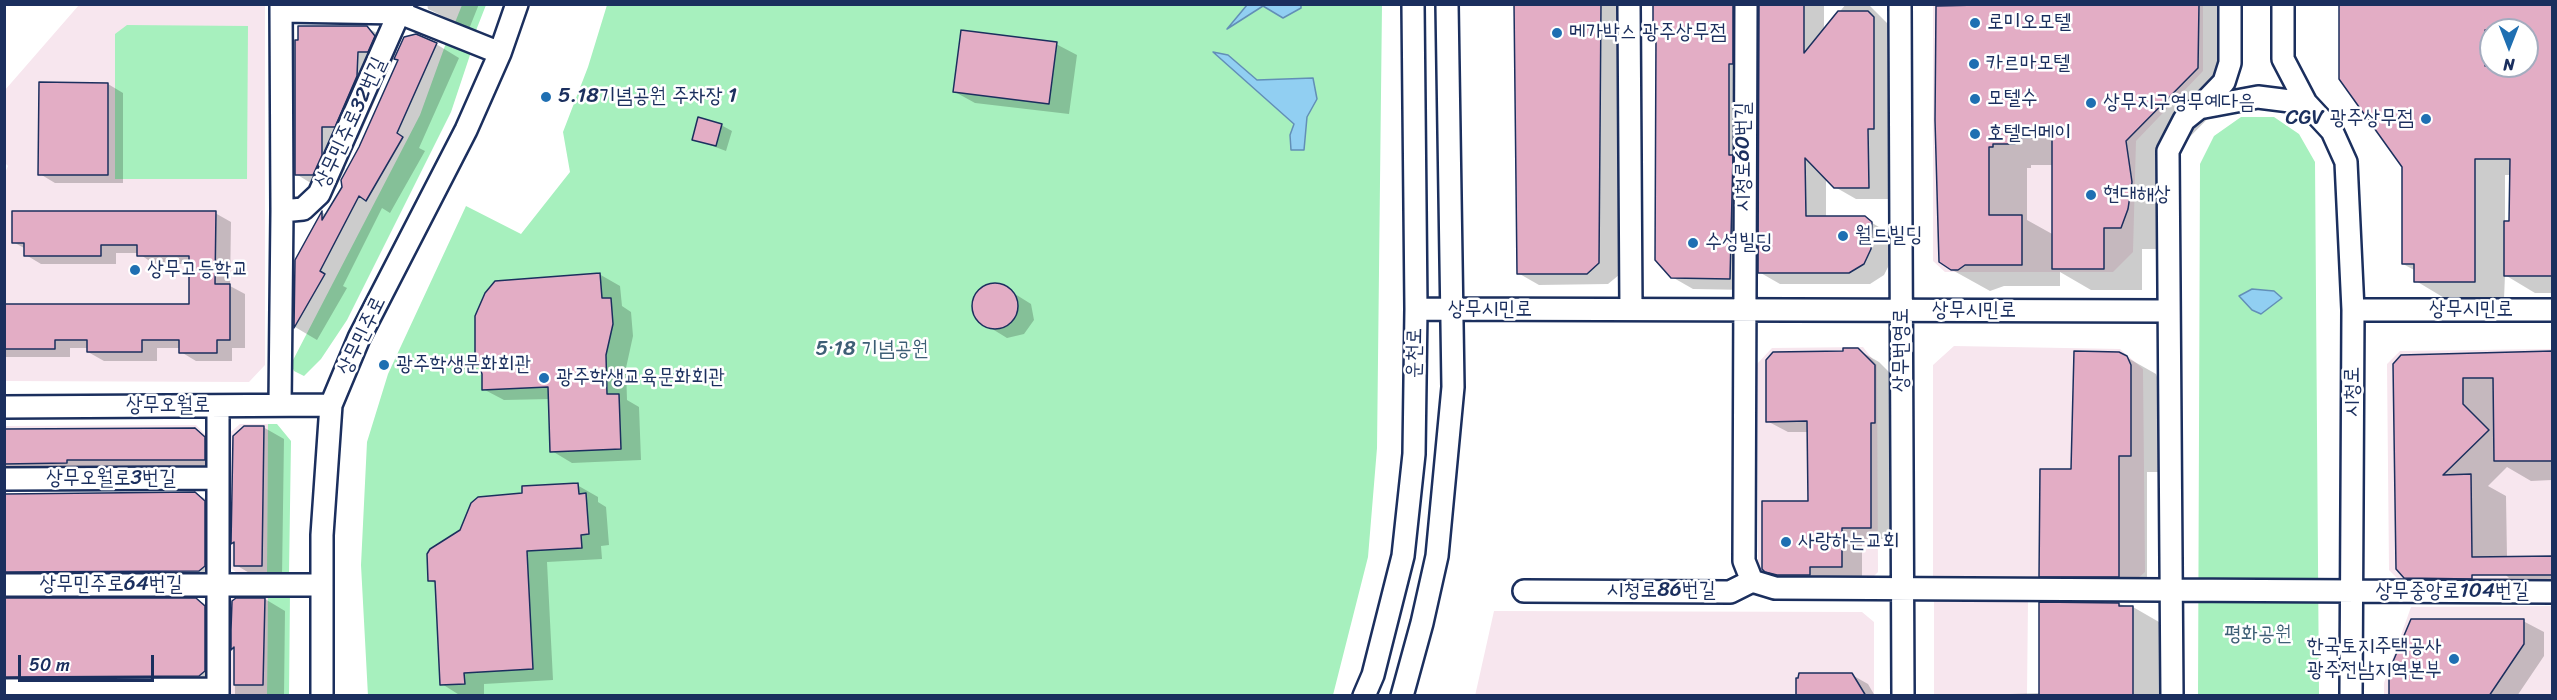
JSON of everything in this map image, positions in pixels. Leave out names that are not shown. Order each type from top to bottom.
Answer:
[{"type":"street","name":"상무민주로","points":[[322,696],[322,535],[330,405],[343,372],[466,130],[500,53],[517,4]]},
{"type":"street","name":"운천로","points":[[1364,696],[1373,675],[1403,556],[1414,454],[1416,309],[1413,4]]},
{"type":"street","name":"운천로","points":[[1402,696],[1422,623],[1441,528],[1453,387],[1450,311],[1447,4]]},
{"type":"street","points":[[1629,4],[1631,309]]},
{"type":"street","name":"시청로60번길","points":[[1743,310],[1746,4]]},
{"type":"street","name":"상무번영로","points":[[1900,4],[1903,696]]},
{"type":"street","points":[[2172,696],[2168,151],[2184,120],[2224,82],[2230,63],[2230,4]]},
{"type":"street","name":"시청로","points":[[2283,4],[2283,59],[2306,103],[2332,130],[2346,162],[2353,310],[2351,696]]},
{"type":"street","name":"상무민주로32번길","points":[[280,405],[281,8],[402,9],[500,53]]},
{"type":"street","name":"상무민주로32번길","points":[[282,211],[303,209],[319,194],[402,9]]},
{"type":"street","points":[[2199,108],[2258,97],[2306,103]]},
{"type":"street","name":"상무시민로","points":[[1416,309],[1450,311],[1631,309],[2168,311]]},
{"type":"street","points":[[1743,310],[1744,561],[1752,581],[1775,588],[1902,589]]},
{"type":"street","name":"상무시민로","points":[[2353,310],[2553,310]]},
{"type":"street","name":"상무오월로","points":[[4,407],[330,405]]},
{"type":"street","points":[[4,690],[218,692],[218,406]]},
{"type":"street","name":"상무오월로3번길","points":[[4,479],[217,478]]},
{"type":"street","name":"시청로86번길","points":[[1524,591],[1730,592],[1752,581]]},
{"type":"street","name":"상무민주로64번길","points":[[4,585],[322,585]]},
{"type":"street","name":"상무중앙로104번길","points":[[1902,589],[2553,592]]},
{"type":"shaded area","name":"상무고등학교","points":[[79,5],[265,5],[265,365],[249,382],[5,381],[4,175],[8,166],[4,162],[5,90]]},
{"type":"shaded area","points":[[1933,5],[2203,5],[2203,71],[2136,141],[2133,252],[2113,272],[1945,272],[1933,261]]},
{"type":"shaded area","points":[[1954,346],[2120,349],[2143,369],[2145,572],[2136,580],[1933,580],[1933,365]]},
{"type":"shaded area","points":[[1863,347],[1877,365],[1878,572],[1872,578],[1767,579],[1758,569],[1757,364],[1772,348]]},
{"type":"shaded area","points":[[2552,349],[2552,584],[2404,585],[2389,570],[2387,364],[2400,351]]},
{"type":"shaded area","points":[[240,424],[268,424],[267,573],[237,573],[227,565],[226,436]]},
{"type":"shaded area","points":[[196,425],[207,436],[207,464],[201,470],[5,471],[4,426]]},
{"type":"shaded area","points":[[239,593],[268,593],[267,695],[230,696],[230,600]]},
{"type":"shaded area","points":[[1934,601],[2028,601],[2027,695],[1934,695]]},
{"type":"shaded area","name":"한국토지주택공사 광주전남지역본부","points":[[2552,606],[2552,695],[2384,695],[2384,683],[2411,607]]},
{"type":"shaded area","points":[[1494,611],[1862,612],[1874,622],[1874,695],[1475,696]]},
{"type":"green space","points":[[462,5],[486,5],[475,33],[454,25]]},
{"type":"green space","name":"5·18 기념공원","points":[[607,5],[1382,5],[1377,448],[1368,557],[1333,695],[368,696],[361,565],[367,442],[388,374],[466,206],[521,234],[570,172],[563,132],[588,67]]},
{"type":"green space","points":[[127,25],[248,26],[247,179],[115,179],[115,34]]},
{"type":"green space","points":[[446,43],[471,52],[451,112],[347,320],[321,359],[304,376],[294,371],[291,364],[420,115]]},
{"type":"green space","name":"평화공원","points":[[2241,117],[2274,117],[2299,134],[2315,162],[2319,695],[2198,696],[2200,164],[2214,136]]},
{"type":"green space","points":[[268,424],[277,424],[291,441],[289,573],[267,573]]},
{"type":"green space","points":[[268,593],[290,593],[289,695],[267,696]]},
{"type":"water","points":[[1247,5],[1301,5],[1301,8],[1283,18],[1263,6],[1227,29]]},
{"type":"water","points":[[1213,52],[1228,55],[1257,80],[1313,78],[1317,99],[1307,117],[1304,150],[1291,150],[1290,135],[1294,124]]},
{"type":"water","points":[[2252,289],[2274,291],[2282,298],[2261,314],[2252,310],[2239,296]]},
{"type":"building","points":[[1514,4],[1601,4],[1599,263],[1587,274],[1517,274]]},
{"type":"building","points":[[1653,4],[1733,4],[1733,64],[1729,64],[1729,155],[1733,155],[1730,279],[1671,278],[1655,260],[1656,34],[1653,34]]},
{"type":"building","points":[[1759,4],[1804,4],[1804,53],[1838,11],[1868,11],[1874,17],[1874,129],[1868,129],[1869,188],[1834,188],[1805,158],[1806,216],[1865,216],[1872,222],[1871,249],[1864,264],[1849,273],[1758,273]]},
{"type":"building","points":[[2199,4],[2198,68],[2126,141],[2132,182],[2128,209],[2121,228],[2104,228],[2104,269],[2052,269],[2052,137],[2015,138],[2015,144],[1993,144],[1993,147],[1989,147],[1989,215],[2022,215],[2022,265],[1965,265],[1958,270],[1951,270],[1939,262],[1935,120],[1936,6]]},
{"type":"building","points":[[2339,4],[2553,4],[2553,276],[2504,276],[2504,221],[2509,221],[2510,159],[2475,159],[2475,282],[2414,282],[2414,264],[2402,264],[2402,167],[2339,79]]},
{"type":"building","points":[[298,26],[367,26],[375,36],[368,52],[358,52],[357,76],[335,127],[322,127],[322,155],[313,175],[295,175],[295,40],[298,40]]},
{"type":"building","points":[[961,30],[1057,42],[1049,104],[953,92]]},
{"type":"building","points":[[416,34],[437,43],[397,133],[403,137],[366,201],[359,196],[320,271],[325,274],[294,328],[295,260],[322,211],[322,220],[342,187],[341,180],[359,147],[398,60],[394,59],[404,37]]},
{"type":"building","points":[[39,82],[108,83],[108,175],[38,175]]},
{"type":"building","points":[[698,117],[722,124],[716,146],[692,140]]},
{"type":"building","points":[[12,211],[216,211],[215,284],[230,284],[230,340],[217,340],[217,353],[179,353],[179,340],[142,340],[142,352],[87,352],[87,340],[55,340],[55,349],[4,349],[4,304],[189,304],[189,256],[137,256],[137,245],[101,245],[101,256],[24,256],[24,243],[12,243]]},
{"type":"building","name":"광주학생교육문화회관","points":[[600,273],[602,298],[611,298],[613,324],[606,355],[607,394],[619,394],[621,449],[550,452],[548,387],[482,390],[482,374],[475,355],[475,316],[485,293],[495,281]]},
{"type":"building","points":[[995,283],[1011,290],[1018,306],[1011,322],[995,329],[979,322],[972,306],[979,290]]},
{"type":"building","points":[[1843,348],[1858,348],[1875,365],[1875,423],[1871,423],[1871,528],[1842,528],[1842,567],[1810,567],[1810,575],[1777,575],[1765,572],[1762,569],[1762,501],[1808,501],[1807,421],[1766,422],[1766,360],[1773,352],[1843,351]]},
{"type":"building","points":[[2074,351],[2119,352],[2127,356],[2131,365],[2131,456],[2119,456],[2119,577],[2039,577],[2040,469],[2071,469]]},
{"type":"building","points":[[2553,351],[2553,461],[2494,461],[2493,378],[2463,378],[2463,404],[2489,430],[2443,475],[2471,474],[2472,557],[2553,556],[2553,575],[2472,575],[2472,579],[2404,578],[2396,569],[2393,364],[2401,355]]},
{"type":"building","points":[[244,426],[264,426],[262,566],[234,566],[234,542],[231,544],[233,436]]},
{"type":"building","points":[[195,428],[205,437],[205,460],[67,460],[67,463],[4,464],[4,429]]},
{"type":"building","points":[[578,483],[579,494],[586,493],[589,534],[581,535],[582,548],[527,551],[533,669],[464,673],[465,684],[440,685],[435,581],[428,581],[427,554],[430,549],[460,530],[471,503],[478,497],[522,493],[522,486]]},
{"type":"building","points":[[195,492],[205,501],[205,566],[199,571],[4,572],[4,494]]},
{"type":"building","points":[[4,598],[196,598],[205,606],[205,671],[199,676],[4,677]]},
{"type":"building","points":[[236,598],[265,598],[263,685],[234,685],[234,647],[231,650],[231,630],[232,601]]},
{"type":"building","points":[[2039,602],[2119,603],[2119,606],[2133,606],[2133,696],[2039,696]]},
{"type":"building","name":"한국토지주택공사 광주전남지역본부","points":[[2411,619],[2524,619],[2524,644],[2489,696],[2389,696],[2389,671]]},
{"type":"building","points":[[1799,673],[1852,673],[1866,696],[1796,696],[1796,678]]},
{"type":"place","name":"로미오모텔","points":[[1975,23]]},
{"type":"place","name":"메가박스 광주상무점","points":[[1557,33]]},
{"type":"place","name":"카르마모텔","points":[[1974,64]]},
{"type":"place","name":"5.18기념공원 주차장 1","points":[[546,97]]},
{"type":"place","name":"모텔수","points":[[1975,99]]},
{"type":"place","name":"상무지구영무예다음","points":[[2091,103]]},
{"type":"place","name":"CGV 광주상무점","points":[[2426,119]]},
{"type":"place","name":"호텔더메이","points":[[1975,134]]},
{"type":"place","name":"현대해상","points":[[2091,195]]},
{"type":"place","name":"월드빌딩","points":[[1843,236]]},
{"type":"place","name":"수성빌딩","points":[[1693,243]]},
{"type":"place","name":"상무고등학교","points":[[135,270]]},
{"type":"place","name":"광주학생문화회관","points":[[384,365]]},
{"type":"place","name":"광주학생교육문화회관","points":[[544,378]]},
{"type":"place","name":"사랑하는교회","points":[[1786,542]]},
{"type":"place","name":"한국토지주택공사 광주전남지역본부","points":[[2454,659]]}]
